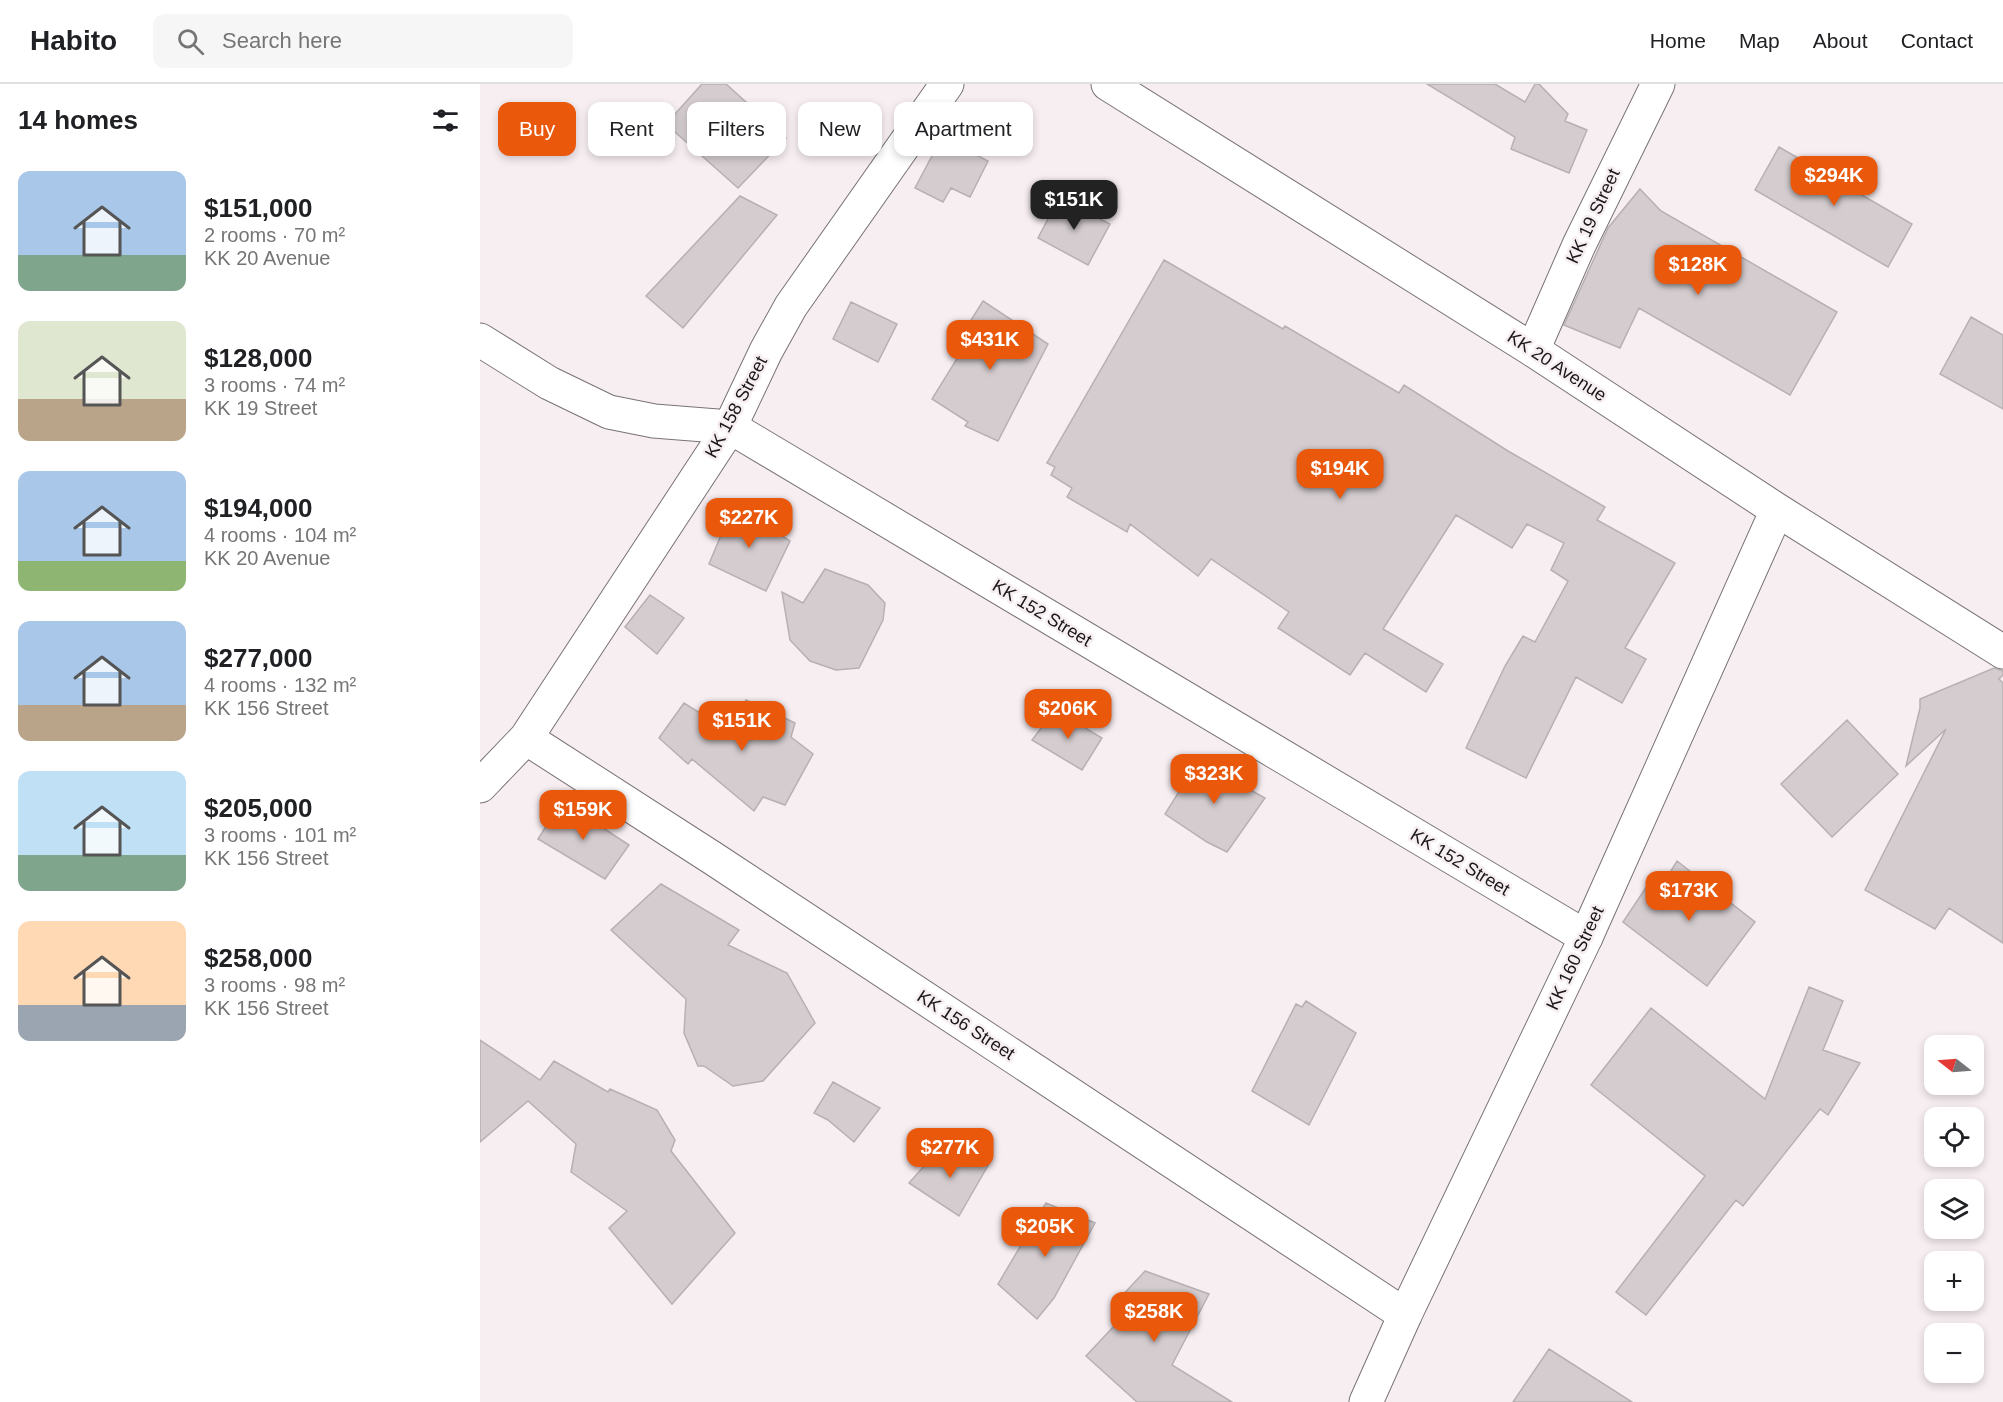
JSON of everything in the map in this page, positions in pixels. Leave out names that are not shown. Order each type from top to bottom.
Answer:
[{"type":"street","name":"KK 158 Street","points":[[480,786],[526,738],[730,427],[766,351],[791,306],[947,84]]},
{"type":"street","name":"KK 19 Street","points":[[1533,350],[1579,245],[1658,84]]},
{"type":"street","name":"KK 20 Avenue","points":[[1119,87],[1533,350],[1777,510],[2003,652]]},
{"type":"street","name":"KK 152 Street","points":[[480,340],[549,383],[609,412],[654,421],[730,427],[1586,937]]},
{"type":"street","name":"KK 160 Street","points":[[1366,1402],[1405,1315],[1586,937],[1777,510]]},
{"type":"street","name":"KK 156 Street","points":[[526,738],[714,859],[1405,1315]]},
{"type":"building","points":[[702,84],[726,84],[746,102],[687,102],[687,143],[675,132],[675,114]]},
{"type":"building","points":[[1427,84],[1495,84],[1525,102],[1535,84],[1539,84],[1568,114],[1565,121],[1587,130],[1569,173],[1511,149],[1515,137]]},
{"type":"building","points":[[1779,147],[1912,224],[1888,267],[1755,190]]},
{"type":"building","points":[[702,156],[769,156],[738,188]]},
{"type":"building","points":[[932,156],[978,156],[988,161],[970,197],[951,188],[943,202],[915,188]]},
{"type":"building","points":[[1640,189],[1661,211],[1837,312],[1790,395],[1639,308],[1620,348],[1564,325],[1608,228]]},
{"type":"building","points":[[740,196],[777,215],[683,328],[646,296]]},
{"type":"building","points":[[1059,198],[1110,224],[1088,265],[1038,238]]},
{"type":"building","points":[[1164,260],[1283,329],[1285,326],[1399,393],[1404,385],[1508,451],[1605,507],[1597,520],[1675,563],[1625,648],[1646,659],[1622,703],[1576,677],[1526,778],[1466,748],[1505,666],[1523,636],[1535,642],[1568,581],[1551,570],[1564,543],[1527,524],[1512,548],[1456,515],[1383,629],[1443,664],[1426,692],[1365,653],[1350,675],[1278,628],[1289,612],[1211,559],[1198,576],[1130,524],[1127,532],[1067,497],[1072,488],[1051,475],[1055,467],[1047,463]]},
{"type":"building","points":[[983,301],[1048,344],[998,441],[965,426],[968,422],[932,399],[963,349],[956,344]]},
{"type":"building","points":[[851,302],[897,324],[878,362],[833,339]]},
{"type":"building","points":[[1971,317],[2003,335],[2003,409],[1940,374]]},
{"type":"building","points":[[734,504],[790,541],[766,591],[709,564]]},
{"type":"building","points":[[825,569],[868,585],[885,603],[883,620],[859,668],[836,670],[810,661],[790,640],[782,592],[803,603]]},
{"type":"building","points":[[650,595],[684,618],[657,654],[625,627]]},
{"type":"building","points":[[1994,668],[2003,671],[1999,679],[2003,683],[2003,943],[1949,908],[1935,929],[1865,890],[1946,729],[1906,766],[1920,708],[1920,699]]},
{"type":"building","points":[[746,700],[795,723],[791,737],[813,754],[785,805],[763,797],[754,811],[692,759],[688,764],[659,738],[684,703],[727,730]]},
{"type":"building","points":[[1055,710],[1102,738],[1082,770],[1032,740]]},
{"type":"building","points":[[1847,720],[1898,774],[1832,837],[1781,784]]},
{"type":"building","points":[[1202,755],[1245,787],[1265,798],[1227,852],[1207,842],[1165,814]]},
{"type":"building","points":[[562,801],[629,845],[605,879],[538,839]]},
{"type":"building","points":[[1677,861],[1755,922],[1707,986],[1623,922],[1655,874],[1666,879]]},
{"type":"building","points":[[661,884],[739,930],[728,945],[787,973],[815,1023],[763,1081],[733,1086],[704,1066],[698,1066],[684,1033],[686,999],[611,930]]},
{"type":"building","points":[[1809,987],[1843,1001],[1823,1050],[1860,1063],[1828,1115],[1820,1109],[1743,1206],[1736,1200],[1646,1315],[1616,1292],[1705,1176],[1591,1085],[1651,1008],[1765,1099]]},
{"type":"building","points":[[1306,1001],[1356,1033],[1309,1125],[1252,1091],[1296,1004],[1302,1007]]},
{"type":"building","points":[[480,1040],[540,1080],[554,1061],[608,1092],[610,1089],[657,1110],[675,1140],[671,1151],[735,1233],[672,1304],[609,1228],[627,1211],[571,1172],[576,1144],[528,1101],[480,1142]]},
{"type":"building","points":[[833,1082],[880,1108],[854,1142],[828,1120],[814,1113]]},
{"type":"building","points":[[940,1148],[990,1162],[959,1216],[909,1183]]},
{"type":"building","points":[[1046,1203],[1095,1223],[1054,1298],[1037,1319],[998,1284]]},
{"type":"building","points":[[1145,1271],[1209,1294],[1172,1365],[1232,1402],[1137,1402],[1086,1356],[1130,1309],[1119,1299]]},
{"type":"building","points":[[1549,1349],[1632,1402],[1513,1402]]}]
